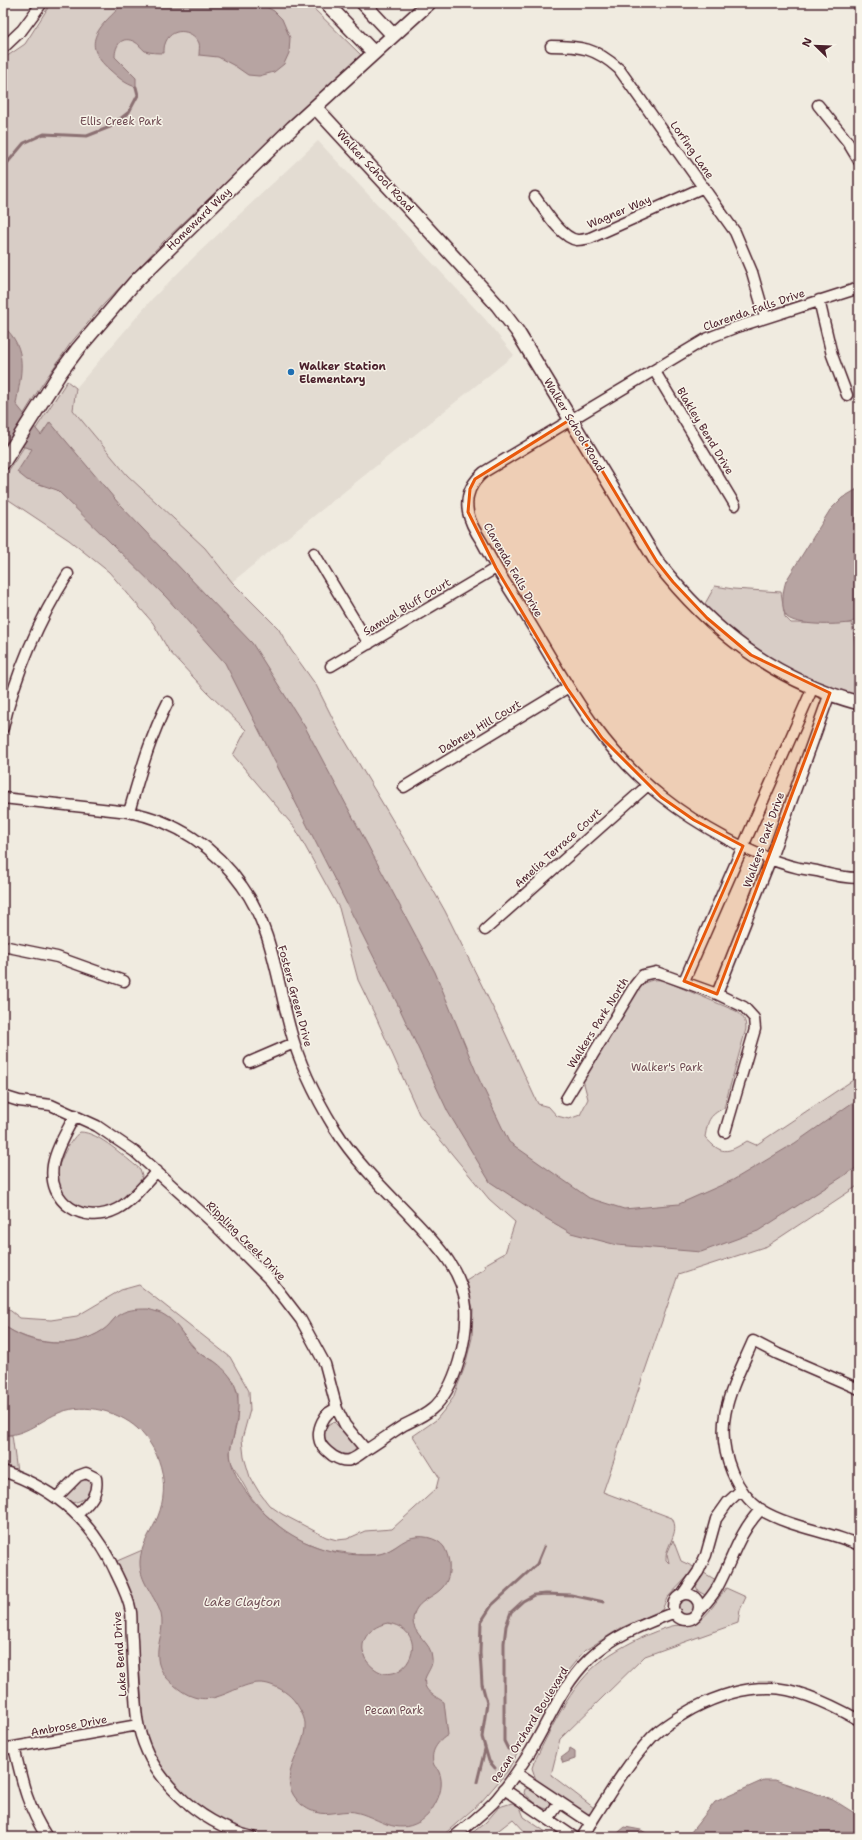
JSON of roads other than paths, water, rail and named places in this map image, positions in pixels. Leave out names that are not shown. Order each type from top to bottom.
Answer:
[{"type":"street","points":[[3,48],[22,30],[42,3]]},
{"type":"street","points":[[326,3],[374,52]]},
{"type":"street","points":[[363,3],[393,35]]},
{"type":"street","name":"Homeward Way","points":[[4,462],[38,407],[77,350],[136,282],[185,232],[315,107],[429,3]]},
{"type":"street","name":"Lorfing Lane","points":[[551,46],[575,46],[593,50],[602,54],[619,69],[735,232],[752,272],[765,318]]},
{"type":"street","points":[[818,106],[847,141],[859,161]]},
{"type":"street","name":"Walker School Road","points":[[315,107],[498,306],[525,344],[657,562],[673,582],[707,618],[751,655],[813,687],[859,703]]},
{"type":"street","name":"Wagner Way","points":[[535,197],[559,229],[566,236],[576,240],[590,238],[704,187]]},
{"type":"street","name":"Clarenda Falls Drive","points":[[859,288],[819,300],[706,339],[484,472],[475,479],[470,489],[468,500],[471,522],[496,568],[567,688],[602,738],[648,785],[694,820],[743,846],[799,868],[837,876],[859,878]]},
{"type":"street","points":[[819,300],[832,355],[847,395]]},
{"type":"street","name":"Blakley Bend Drive","points":[[654,370],[735,505]]},
{"type":"street","points":[[314,553],[369,644]]},
{"type":"street","name":"Samual Bluff Court","points":[[331,666],[496,568]]},
{"type":"street","points":[[3,728],[13,692],[33,641],[58,590],[68,574]]},
{"type":"street","name":"Walkers Park Drive","points":[[684,981],[813,687]]},
{"type":"street","name":"Dabney Hill Court","points":[[404,787],[567,688]]},
{"type":"street","name":"Walkers Park Drive","points":[[717,994],[771,858],[830,693]]},
{"type":"street","points":[[129,812],[148,746],[168,702]]},
{"type":"street","name":"Amelia Terrace Court","points":[[485,930],[648,785]]},
{"type":"street","name":"Fosters Green Drive","points":[[3,798],[148,815],[187,833],[218,858],[243,887],[254,906],[264,930],[294,1043],[308,1079],[336,1130],[364,1167],[444,1255],[455,1270],[464,1292],[466,1319],[463,1341],[448,1388],[435,1407],[366,1450]]},
{"type":"street","points":[[3,946],[57,957],[124,981]]},
{"type":"street","name":"Walkers Park North","points":[[566,1099],[635,985],[643,975],[656,972],[717,994],[744,1007],[754,1018],[754,1029],[725,1132]]},
{"type":"street","points":[[250,1062],[294,1043]]},
{"type":"street","name":"Rippling Creek Drive","points":[[3,1096],[18,1101],[51,1105],[75,1115],[111,1135],[157,1171],[245,1255],[287,1300],[301,1320],[326,1364],[338,1409],[345,1425],[366,1450]]},
{"type":"street","points":[[75,1115],[53,1164],[52,1177],[55,1190],[63,1202],[72,1209],[94,1215],[106,1214],[119,1208],[157,1171]]},
{"type":"street","points":[[859,1389],[778,1354],[753,1341],[729,1397],[725,1411],[723,1428],[724,1446],[728,1462],[742,1490],[760,1509],[784,1520],[859,1544]]},
{"type":"street","points":[[338,1409],[326,1416],[319,1434],[320,1443],[337,1459],[345,1461],[352,1460],[366,1450]]},
{"type":"street","name":"Lake Bend Drive","points":[[3,1471],[25,1479],[56,1498],[77,1515],[90,1528],[113,1566],[131,1612],[133,1669],[138,1725],[154,1764],[166,1782],[180,1797],[203,1816],[216,1824],[252,1837]]},
{"type":"street","points":[[56,1498],[78,1476],[86,1472],[96,1478],[96,1491],[92,1500],[77,1515]]},
{"type":"street","points":[[742,1490],[728,1502],[716,1519],[706,1555],[698,1572],[682,1595],[675,1602],[675,1612],[681,1619],[691,1619],[716,1589],[729,1564],[738,1540],[748,1522],[760,1509]]},
{"type":"street","points":[[682,1595],[687,1594],[695,1598],[698,1602],[698,1612]]},
{"type":"street","name":"Pecan Orchard Boulevard","points":[[454,1837],[493,1803],[504,1789],[531,1750],[555,1703],[567,1684],[590,1658],[617,1638],[675,1612]]},
{"type":"street","points":[[582,1837],[624,1771],[653,1736],[686,1713],[719,1696],[768,1687],[791,1691],[835,1707],[859,1720]]},
{"type":"street","name":"Ambrose Drive","points":[[3,1749],[138,1725]]},
{"type":"street","points":[[14,1747],[25,1795],[37,1822],[47,1837]]},
{"type":"street","points":[[516,1773],[591,1823]]},
{"type":"street","points":[[504,1789],[574,1837]]},
{"type":"street","points":[[548,1819],[560,1802]]},
{"type":"water","points":[[124,3],[259,3],[274,11],[282,19],[290,38],[289,53],[284,64],[274,72],[259,76],[248,75],[218,57],[199,55],[199,43],[196,38],[186,32],[176,32],[171,35],[165,44],[164,53],[147,52],[135,42],[126,40],[120,42],[118,45],[115,57],[136,78],[136,87],[132,86],[119,78],[100,60],[95,51],[94,43],[96,35],[101,27]]},
{"type":"water","points":[[3,326],[17,344],[20,353],[21,372],[16,404],[41,435],[50,422],[120,505],[252,643],[305,727],[435,972],[479,1079],[509,1142],[589,1198],[624,1209],[679,1204],[733,1180],[795,1143],[859,1098],[859,1166],[758,1231],[701,1252],[617,1245],[571,1233],[490,1182],[448,1112],[397,1003],[225,663],[166,597],[57,490],[27,480],[17,472],[32,449],[3,441]]},
{"type":"water","points":[[859,488],[859,616],[856,620],[850,623],[843,624],[817,624],[792,620],[787,617],[783,610],[783,594],[786,581],[830,510],[842,498]]},
{"type":"water","name":"Lake Clayton","points":[[148,1309],[171,1319],[201,1355],[217,1363],[231,1378],[237,1391],[238,1405],[237,1420],[230,1451],[231,1461],[242,1486],[259,1508],[275,1523],[286,1531],[310,1544],[323,1549],[350,1554],[381,1554],[412,1537],[428,1537],[437,1541],[444,1547],[449,1563],[449,1574],[445,1585],[420,1604],[414,1613],[413,1619],[416,1630],[431,1652],[432,1663],[426,1676],[425,1685],[429,1692],[444,1702],[448,1735],[435,1747],[433,1756],[434,1765],[439,1771],[441,1781],[440,1794],[431,1811],[419,1822],[411,1826],[403,1827],[388,1825],[359,1813],[348,1811],[326,1814],[310,1810],[301,1804],[291,1790],[289,1781],[290,1771],[302,1743],[305,1723],[302,1713],[288,1694],[271,1685],[259,1683],[248,1685],[214,1698],[201,1698],[188,1695],[168,1680],[163,1674],[159,1663],[158,1653],[162,1626],[161,1614],[140,1569],[140,1561],[144,1546],[160,1511],[163,1498],[162,1473],[159,1461],[153,1449],[137,1428],[111,1413],[101,1410],[80,1408],[70,1409],[53,1415],[19,1433],[3,1435],[3,1325],[14,1332],[39,1341],[66,1343],[79,1341],[105,1329],[123,1312]],"holes":[[[388,1623],[402,1628],[410,1637],[412,1647],[410,1657],[405,1666],[396,1672],[386,1673],[375,1669],[369,1664],[363,1651],[363,1645],[368,1634],[377,1627]]]},
{"type":"water","points":[[570,1748],[575,1751],[575,1759],[563,1763],[561,1758],[569,1752]]},
{"type":"water","points":[[764,1780],[775,1780],[832,1799],[859,1816],[859,1837],[687,1837],[715,1802]]},
{"type":"water","points":[[625,1827],[641,1830],[653,1837],[613,1837]]},
{"type":"waterway","points":[[3,168],[24,143],[44,134],[87,136],[110,127],[129,112],[138,95],[136,87]]},
{"type":"waterway","points":[[495,1768],[489,1761],[482,1737],[487,1703],[482,1684],[480,1653],[481,1622],[492,1605],[537,1564],[544,1547]]},
{"type":"waterway","points":[[508,1749],[504,1741],[504,1643],[506,1626],[511,1612],[523,1601],[534,1595],[571,1595],[604,1602]]},
{"type":"waterway","points":[[477,1782],[485,1749]]},
{"type":"place","name":"Walker Station Elementary","points":[[291,372]]},
{"type":"park label","name":"Ellis Creek Park","points":[[121,121]]},
{"type":"park label","name":"Walker's Park","points":[[667,1067]]},
{"type":"park label","name":"Pecan Park","points":[[394,1710]]}]
